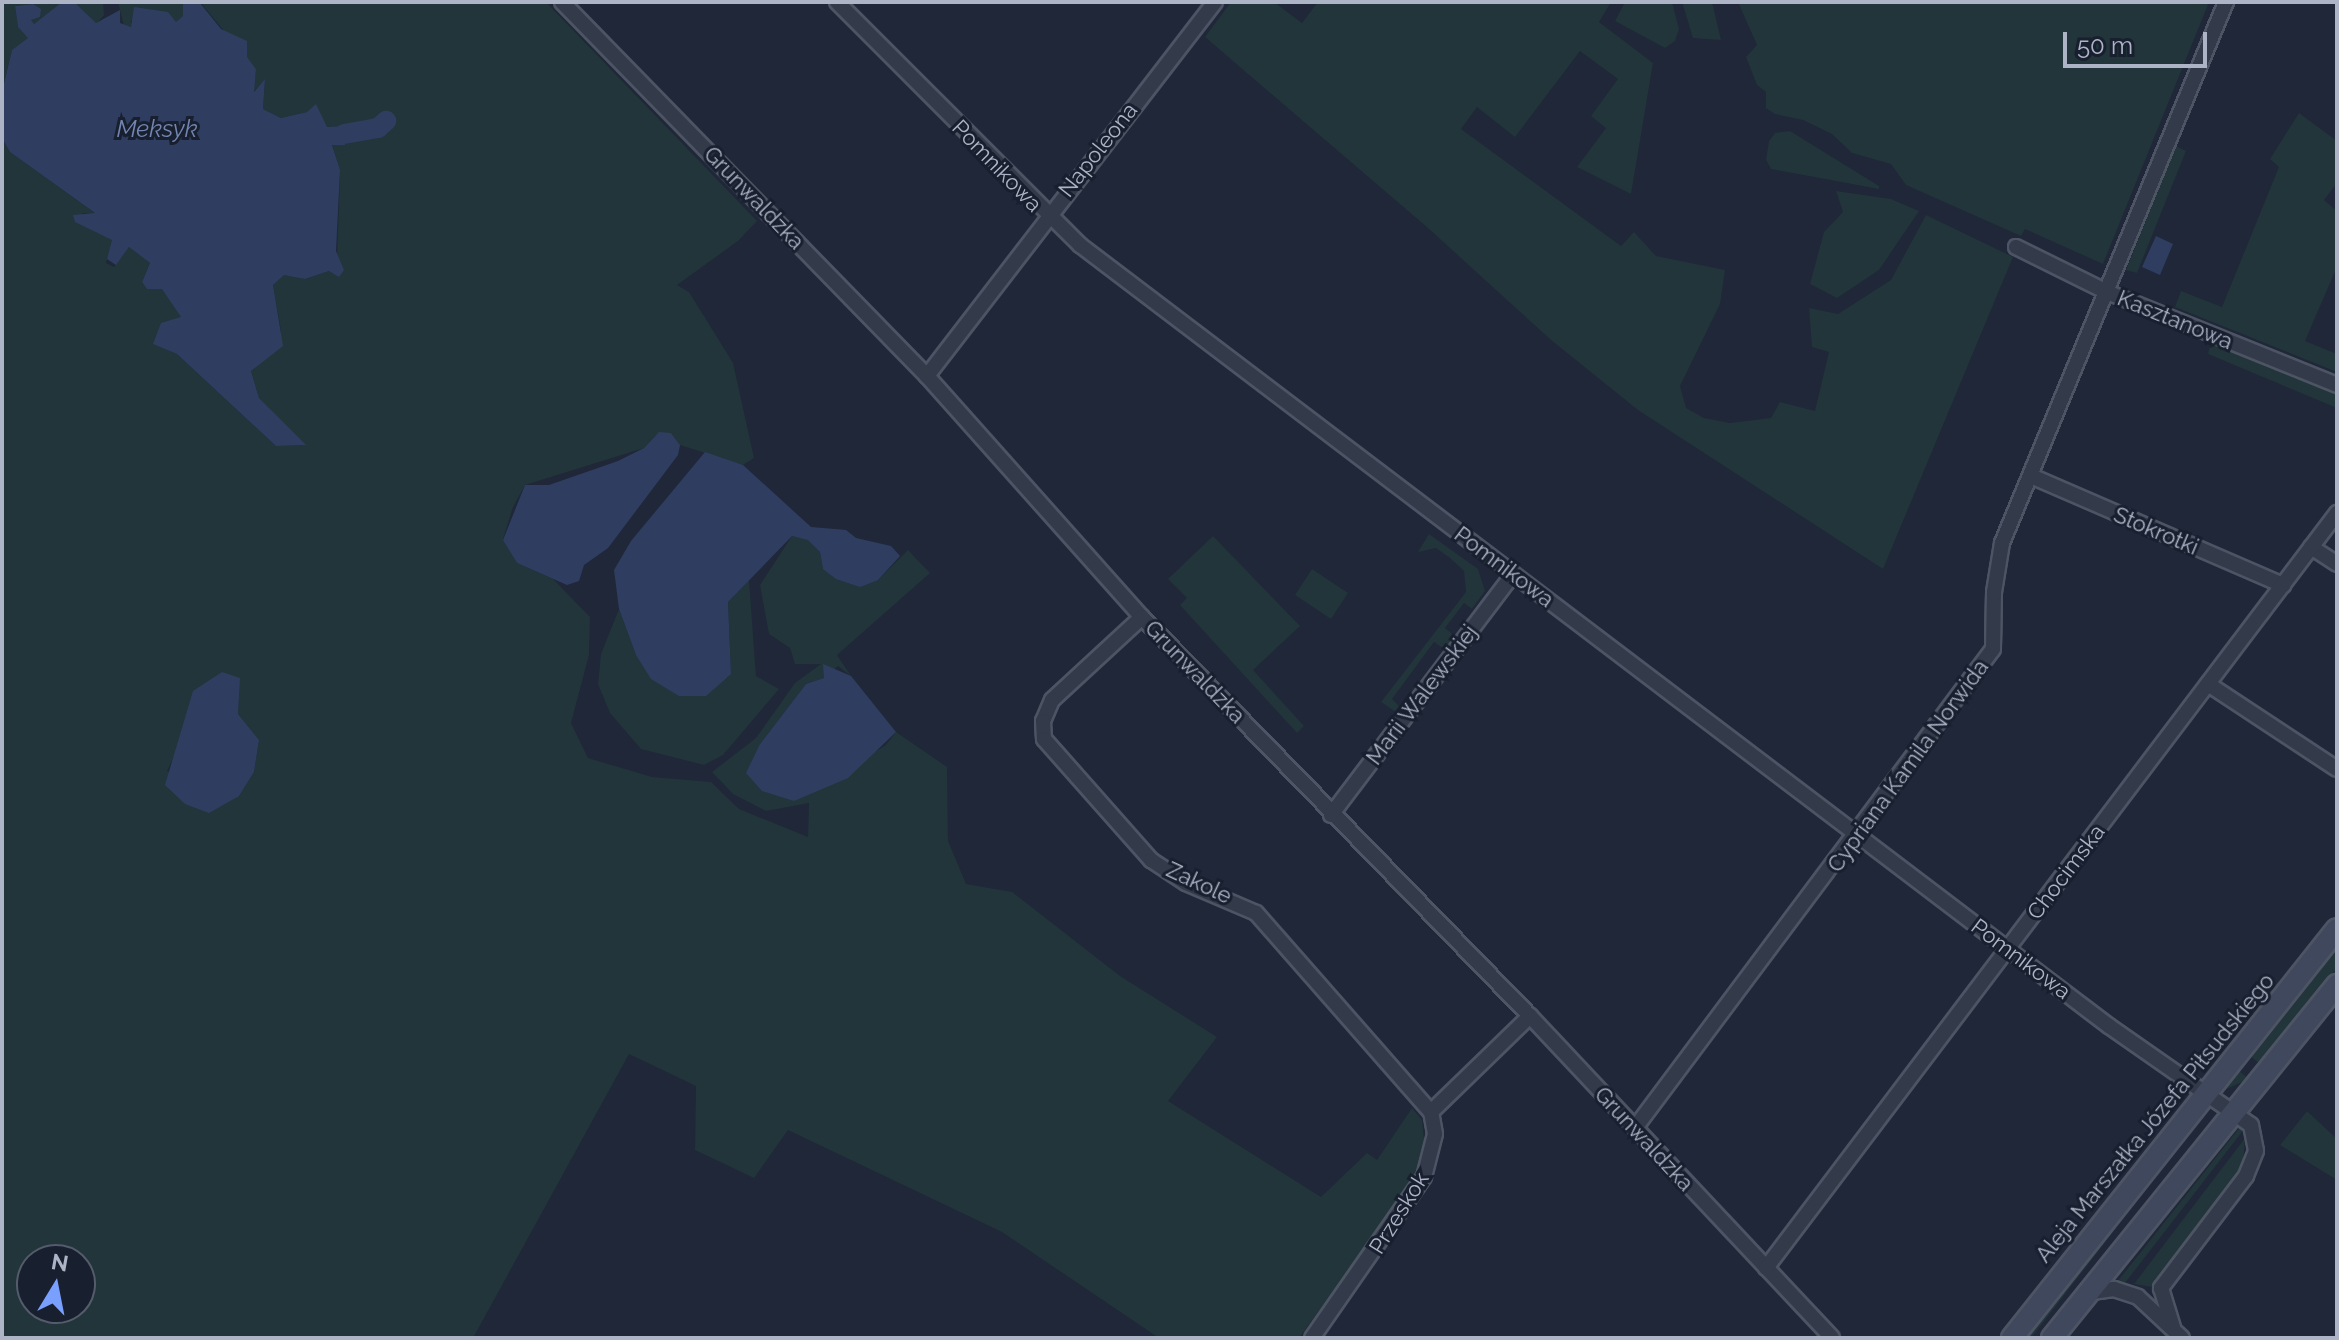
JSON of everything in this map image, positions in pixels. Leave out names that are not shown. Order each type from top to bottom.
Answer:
[{"type":"main road","name":"Aleja Marszałka Józefa Piłsudskiego","points":[[2012,1338],[2337,929]]},
{"type":"main road","points":[[2052,1338],[2085,1293],[2337,985]]},
{"type":"street","name":"Grunwaldzka","points":[[562,2],[927,376],[1142,617],[1331,815],[1530,1016],[1832,1338]]},
{"type":"street","name":"Pomnikowa","points":[[837,2],[1046,216],[1857,836],[2233,1114]]},
{"type":"street","name":"Napoleona","points":[[927,376],[1046,216],[1215,2]]},
{"type":"street","name":"Cypriana Kamila Norwida","points":[[1635,1128],[1857,836],[1993,649],[1995,571],[2226,2]]},
{"type":"street","name":"Kasztanowa","points":[[2016,247],[2107,292],[2337,385]]},
{"type":"street","name":"Stokrotki","points":[[2031,476],[2283,585]]},
{"type":"street","name":"Chocimska","points":[[1766,1268],[2337,513]]},
{"type":"street","points":[[2311,547],[2337,564]]},
{"type":"street","name":"Marii Walewskiej","points":[[1331,815],[1513,574]]},
{"type":"street","name":"Zakole","points":[[1142,617],[1052,700],[1043,721],[1044,739],[1151,860],[1186,883],[1256,913],[1431,1112]]},
{"type":"street","points":[[2208,684],[2337,769]]},
{"type":"street","points":[[1431,1112],[1530,1016]]},
{"type":"street","name":"Przeskok","points":[[1312,1338],[1424,1177],[1435,1134],[1431,1112]]},
{"type":"street","points":[[2178,1332],[2161,1288],[2246,1176],[2256,1151],[2251,1125],[2233,1114]]},
{"type":"street","points":[[2085,1293],[2124,1291],[2178,1332]]},
{"type":"green space","points":[[2,2],[62,2],[34,24],[30,20],[40,17],[40,9],[33,4],[15,6],[18,27],[29,38],[12,50],[2,92]]},
{"type":"green space","points":[[74,2],[103,2],[104,15],[97,23],[62,18]]},
{"type":"green space","points":[[118,2],[183,2],[183,16],[176,23],[155,10],[144,11],[131,21],[132,27],[124,26]]},
{"type":"green space","points":[[200,2],[546,2],[757,221],[738,241],[677,285],[689,292],[733,363],[754,458],[743,465],[680,445],[671,433],[655,436],[644,448],[525,485],[513,507],[503,539],[517,563],[553,579],[590,617],[589,655],[571,723],[588,758],[652,777],[711,782],[739,809],[808,837],[809,803],[766,811],[733,794],[712,772],[756,738],[795,683],[821,664],[795,664],[790,648],[769,634],[760,585],[792,536],[808,539],[820,552],[823,569],[878,580],[908,550],[930,573],[837,655],[851,676],[838,666],[824,678],[806,684],[760,744],[794,801],[886,745],[896,732],[947,767],[948,841],[966,884],[1012,892],[1120,976],[1217,1037],[1168,1101],[1321,1197],[1367,1153],[1377,1160],[1412,1108],[1422,1120],[1425,1148],[1418,1175],[1299,1338],[1159,1338],[1002,1232],[788,1130],[754,1178],[695,1150],[696,1086],[629,1054],[473,1338],[2,1338],[2,138],[10,152],[96,214],[83,213],[76,222],[113,240],[106,263],[114,267],[129,247],[150,263],[142,282],[147,289],[162,288],[182,318],[154,344],[177,354],[276,446],[304,445],[259,398],[251,371],[272,354],[281,331],[273,285],[284,274],[305,279],[329,271],[337,260],[340,171],[332,144],[343,126],[327,127],[307,112],[281,118],[263,109],[265,80],[253,92],[256,69]],"holes":[[[239,678],[238,714],[259,740],[254,772],[239,796],[167,771],[179,746]]]},
{"type":"green space","points":[[1231,2],[1274,2],[1302,23],[1318,2],[1611,2],[1599,22],[1653,63],[1631,194],[1577,167],[1606,128],[1591,116],[1618,79],[1580,51],[1515,137],[1477,107],[1461,129],[1621,246],[1634,232],[1656,256],[1725,270],[1720,304],[1680,386],[1686,408],[1704,418],[1730,423],[1771,418],[1780,402],[1815,411],[1829,352],[1812,347],[1809,308],[1838,314],[1891,280],[1926,215],[2013,257],[1883,569],[1638,410],[1551,340],[1428,228],[1205,37]]},
{"type":"green space","points":[[1625,2],[1672,2],[1679,29],[1675,41],[1665,48],[1615,21]]},
{"type":"green space","points":[[1682,2],[1712,2],[1721,40],[1693,38]]},
{"type":"green space","points":[[1738,2],[2209,2],[2103,264],[2025,229],[2021,236],[1906,185],[1891,164],[1852,153],[1832,134],[1766,108],[1766,92],[1757,85],[1746,57],[1757,45]]},
{"type":"green space","points":[[2299,113],[2337,141],[2337,183],[2324,200],[2337,211],[2337,267],[2305,341],[2337,354],[2337,372],[2175,307],[2181,291],[2222,307],[2279,167],[2270,159]]},
{"type":"green space","points":[[1790,131],[1879,186],[1879,189],[1771,169],[1766,160],[1769,141],[1775,133]]},
{"type":"green space","points":[[2176,146],[2186,151],[2137,273],[2126,270]]},
{"type":"green space","points":[[1836,191],[1891,199],[1919,211],[1879,270],[1837,298],[1810,284],[1824,232],[1843,212]]},
{"type":"green space","points":[[2211,341],[2337,393],[2337,408],[2208,354]]},
{"type":"green space","points":[[1429,534],[1478,569],[1485,591],[1472,609],[1464,603],[1445,628],[1457,638],[1447,651],[1434,642],[1392,699],[1400,707],[1396,712],[1381,702],[1466,592],[1464,571],[1450,558],[1436,548],[1418,552]]},
{"type":"green space","points":[[1213,536],[1300,626],[1253,670],[1304,726],[1297,733],[1180,605],[1187,598],[1168,579]]},
{"type":"green space","points":[[1312,569],[1348,593],[1331,619],[1295,595]]},
{"type":"green space","points":[[749,580],[756,676],[779,689],[723,755],[704,765],[641,749],[610,713],[598,684],[601,654],[619,609],[636,655],[731,674],[728,602]]},
{"type":"green space","points":[[2337,948],[2337,968],[2260,1064],[2250,1056]]},
{"type":"green space","points":[[2238,1070],[2249,1079],[2224,1090],[2223,1087]]},
{"type":"green space","points":[[2307,1111],[2337,1139],[2337,1180],[2280,1145]]},
{"type":"green space","points":[[2240,1127],[2242,1132],[2125,1283],[2117,1282]]},
{"type":"green space","points":[[2188,1135],[2031,1338],[2026,1338],[2136,1196]]},
{"type":"green space","points":[[2245,1138],[2243,1164],[2152,1287],[2134,1284]]},
{"type":"water","name":"Meksyk","points":[[62,2],[74,2],[96,23],[120,10],[120,23],[131,27],[134,7],[168,12],[176,22],[183,16],[183,4],[200,3],[221,29],[247,41],[247,57],[256,69],[254,92],[265,79],[263,109],[281,118],[307,112],[316,104],[327,127],[343,126],[345,145],[332,145],[340,170],[336,251],[344,270],[339,277],[329,271],[305,279],[284,275],[273,285],[283,346],[251,371],[259,398],[306,445],[276,446],[177,354],[153,344],[161,323],[181,317],[162,289],[147,289],[142,282],[150,263],[129,247],[116,265],[107,259],[112,240],[75,222],[73,215],[95,213],[10,152],[2,138],[2,92],[12,50],[28,38],[18,27],[15,6],[33,4],[41,9],[40,17],[31,20],[34,24]]},
{"type":"water","points":[[2156,236],[2173,244],[2160,275],[2142,267]]},
{"type":"water","points":[[659,432],[671,433],[680,445],[678,455],[608,548],[584,565],[579,581],[567,585],[517,563],[503,540],[525,485],[549,485],[618,461],[644,448]]},
{"type":"water","points":[[705,452],[743,465],[811,527],[846,530],[856,538],[891,546],[900,556],[878,580],[860,587],[836,579],[823,569],[820,552],[808,540],[792,536],[728,602],[731,674],[706,696],[679,696],[651,679],[636,655],[619,609],[614,570],[631,541]]},
{"type":"water","points":[[823,664],[851,676],[896,732],[848,778],[794,801],[762,791],[746,773],[760,744],[806,684],[824,678]]},
{"type":"water","points":[[222,672],[240,678],[238,714],[259,740],[254,772],[239,796],[209,813],[185,804],[165,785],[193,691]]},
{"type":"waterway","points":[[344,134],[378,128],[386,121]]}]
